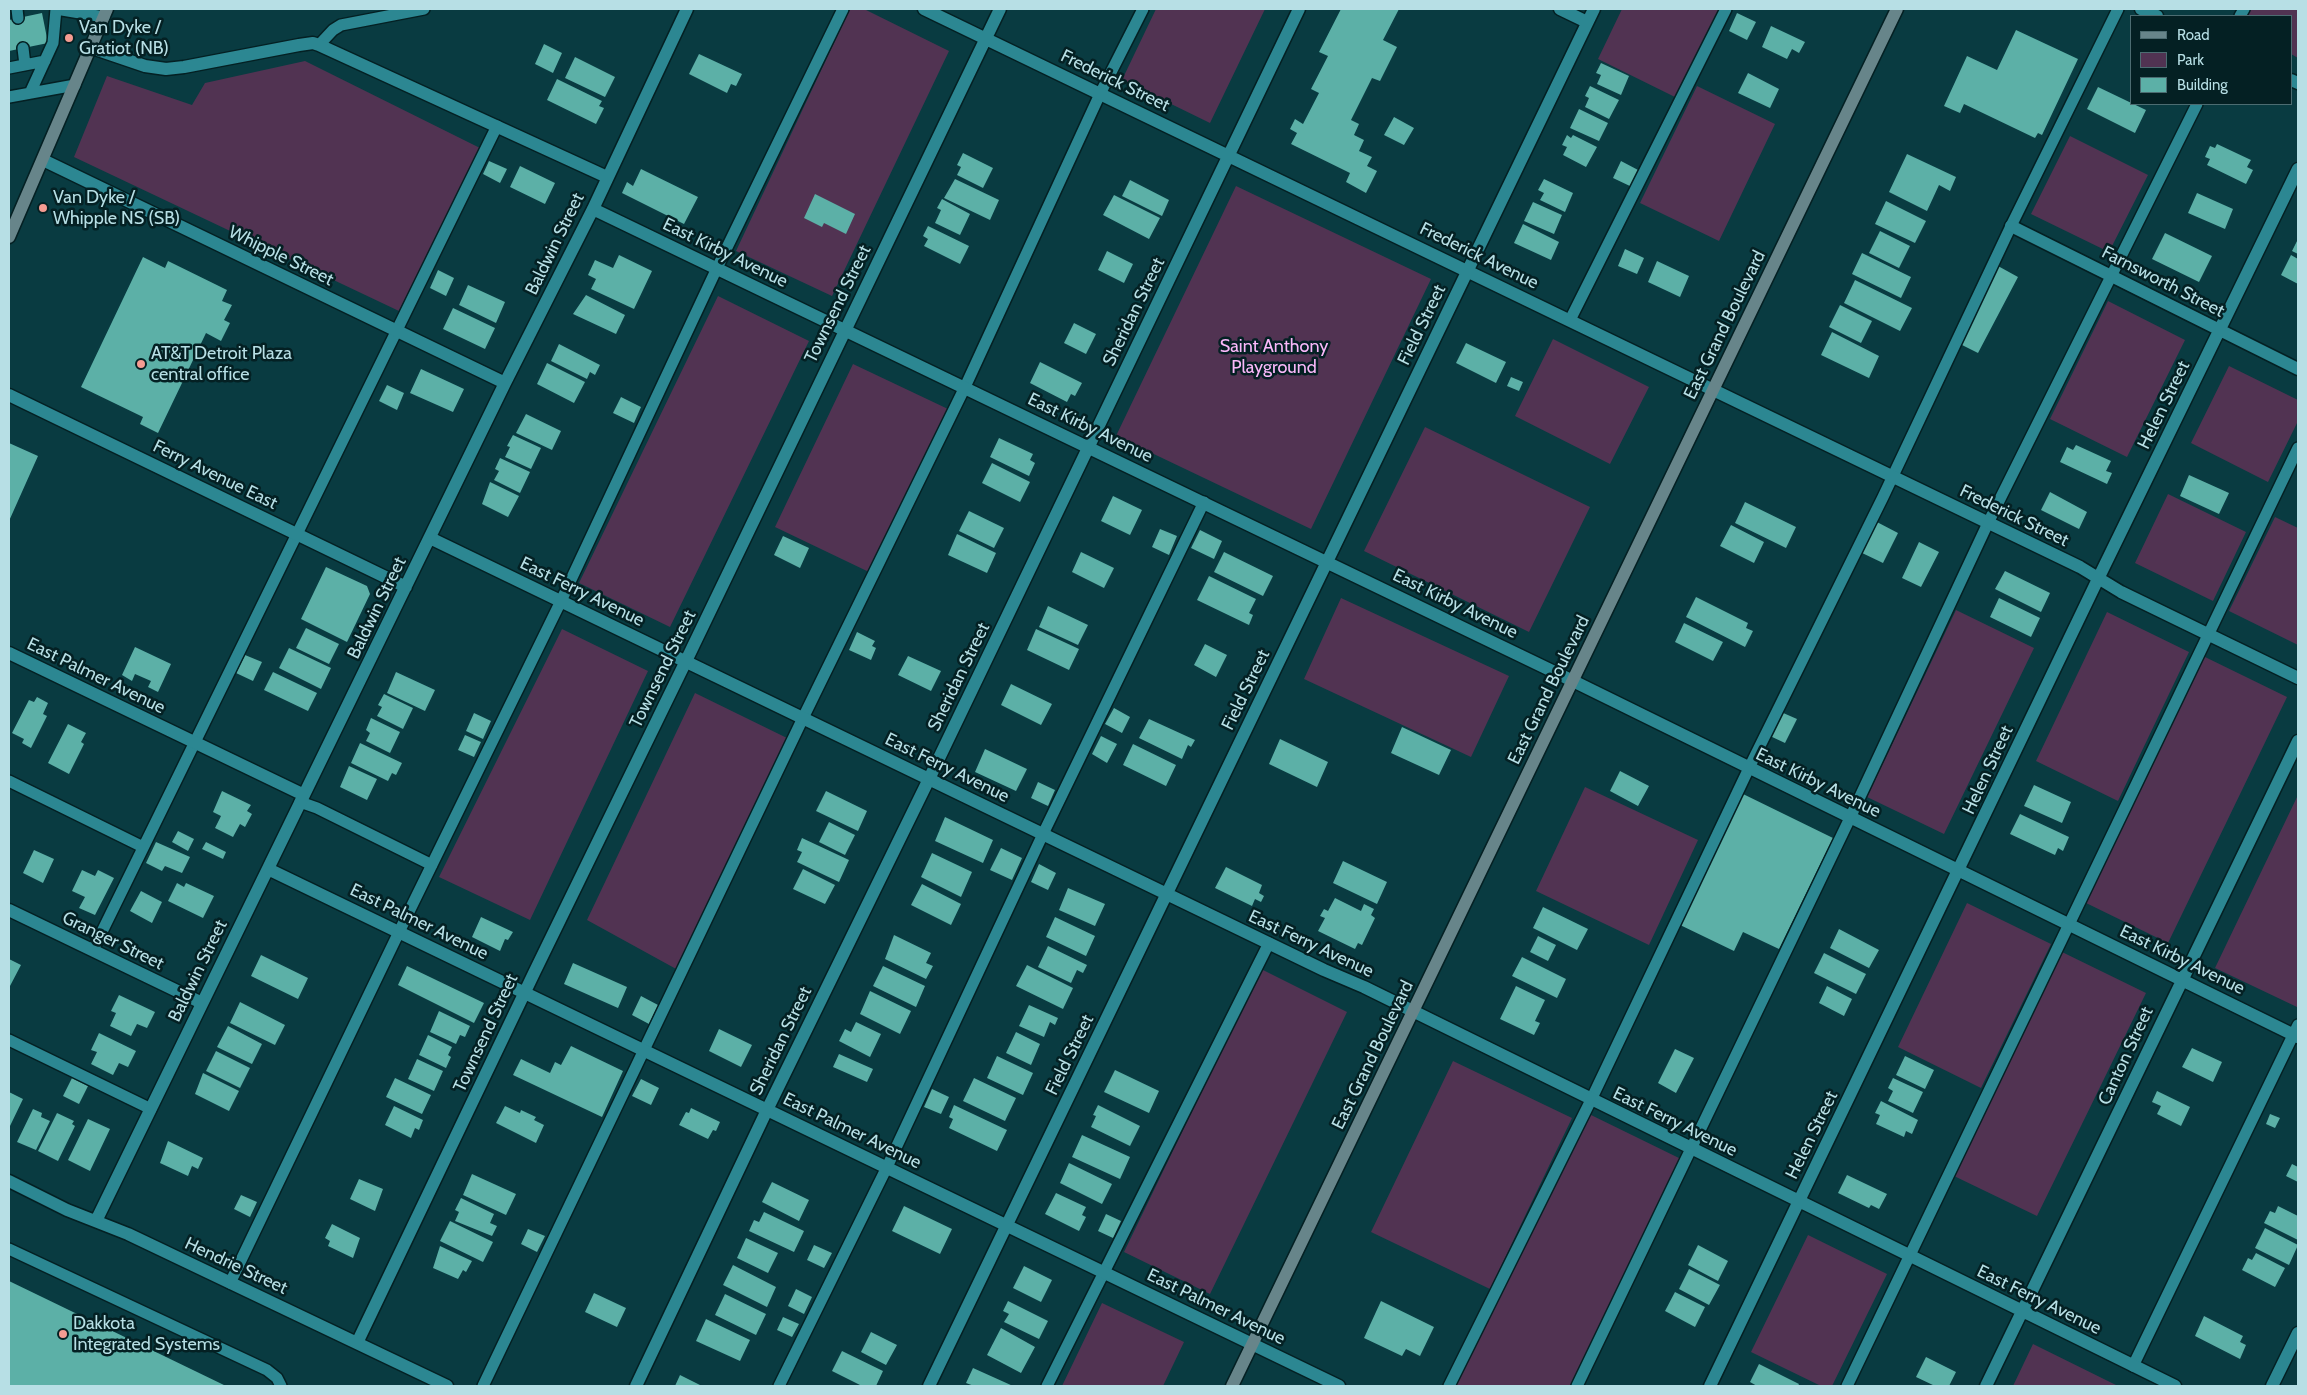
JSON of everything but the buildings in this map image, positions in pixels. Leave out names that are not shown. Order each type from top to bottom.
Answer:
[{"type":"main road","name":"East Grand Boulevard","points":[[1232,1386],[1897,9]]},
{"type":"main road","points":[[9,237],[106,13]]},
{"type":"street","name":"Baldwin Street","points":[[96,1221],[505,383],[593,209],[687,9]]},
{"type":"street","points":[[924,9],[985,38]]},
{"type":"street","name":"Townsend Street","points":[[358,1344],[524,993],[1000,9]]},
{"type":"street","name":"Sheridan Street","points":[[636,1386],[767,1110],[929,779],[1299,9]]},
{"type":"street","points":[[1560,9],[1587,22]]},
{"type":"street","name":"Field Street","points":[[929,1386],[1594,9]]},
{"type":"street","points":[[2141,9],[2155,15]]},
{"type":"street","name":"Frederick Street","points":[[985,38],[1229,155]]},
{"type":"street","points":[[92,48],[145,66],[166,69],[313,43],[607,177]]},
{"type":"street","name":"Frederick Avenue","points":[[1229,155],[1713,390]]},
{"type":"street","name":"Whipple Street","points":[[42,160],[505,383]]},
{"type":"street","name":"Helen Street","points":[[1710,1386],[1959,872],[2098,579],[2298,169]]},
{"type":"street","name":"East Kirby Avenue","points":[[593,209],[1089,446],[1573,681],[1959,872],[2297,1032]]},
{"type":"street","name":"Farnsworth Street","points":[[2011,226],[2298,369]]},
{"type":"street","name":"Frederick Street","points":[[1713,390],[2080,567],[2121,592],[2298,678]]},
{"type":"street","name":"Ferry Avenue East","points":[[9,395],[406,587]]},
{"type":"street","name":"East Ferry Avenue","points":[[430,538],[1413,1012],[2175,1386]]},
{"type":"street","name":"East Palmer Avenue","points":[[9,653],[194,742],[302,799]]},
{"type":"street","name":"Canton Street","points":[[1986,1386],[2298,742]]},
{"type":"street","name":"East Palmer Avenue","points":[[268,869],[1339,1386]]},
{"type":"street","name":"Granger Street","points":[[9,910],[202,1003]]},
{"type":"street","name":"Hendrie Street","points":[[9,1181],[447,1386]]},
{"type":"street","points":[[2272,1386],[2298,1333]]},
{"type":"lane","points":[[30,93],[53,43],[56,9],[106,13]]},
{"type":"lane","points":[[319,45],[333,30],[341,25],[424,9]]},
{"type":"lane","points":[[230,1283],[561,601],[717,268],[843,9]]},
{"type":"lane","points":[[483,1386],[803,718],[965,387],[1100,94],[1143,9]]},
{"type":"lane","points":[[1570,320],[1726,9]]},
{"type":"lane","points":[[1449,1386],[1591,1100],[1749,768],[2118,9]]},
{"type":"lane","points":[[9,10],[17,12]]},
{"type":"lane","points":[[23,48],[25,64]]},
{"type":"lane","points":[[9,68],[45,61]]},
{"type":"lane","points":[[9,97],[75,85]]},
{"type":"lane","points":[[1577,1386],[1850,818],[1988,523],[2197,105]]},
{"type":"lane","points":[[93,950],[497,126]]},
{"type":"lane","points":[[1847,1386],[2067,924],[2298,448]]},
{"type":"lane","points":[[779,1386],[887,1167],[1043,834],[1204,502]]},
{"type":"lane","points":[[9,781],[143,847]]},
{"type":"lane","points":[[302,799],[432,865]]},
{"type":"lane","points":[[1047,1386],[1268,943]]},
{"type":"lane","points":[[2133,1366],[2297,1032]]},
{"type":"lane","points":[[9,1040],[150,1109]]},
{"type":"lane","points":[[9,1249],[267,1370],[277,1378],[281,1386]]},
{"type":"green space","points":[[850,9],[864,9],[949,51],[832,296],[736,251]]},
{"type":"green space","points":[[1156,9],[1265,9],[1210,123],[1122,80]]},
{"type":"green space","points":[[1622,9],[1721,9],[1677,98],[1598,59]]},
{"type":"green space","points":[[2250,9],[2298,9],[2298,58],[2292,55],[2292,15],[2247,15]]},
{"type":"green space","points":[[305,61],[480,148],[399,311],[74,157],[107,76],[192,105],[205,83]]},
{"type":"green space","points":[[1697,86],[1775,124],[1719,241],[1640,203]]},
{"type":"green space","points":[[2070,136],[2148,175],[2109,252],[2031,214]]},
{"type":"green space","name":"Saint Anthony Playground","points":[[1236,186],[1431,279],[1311,529],[1116,436]]},
{"type":"green space","points":[[718,296],[809,341],[670,627],[579,583]]},
{"type":"green space","points":[[2108,301],[2185,340],[2127,457],[2050,419]]},
{"type":"green space","points":[[1553,339],[1649,387],[1610,464],[1515,416]]},
{"type":"green space","points":[[853,364],[948,409],[869,572],[775,527]]},
{"type":"green space","points":[[2229,366],[2298,400],[2298,421],[2268,482],[2191,443]]},
{"type":"green space","points":[[1425,427],[1590,507],[1529,632],[1364,551]]},
{"type":"green space","points":[[2168,494],[2246,532],[2213,601],[2135,563]]},
{"type":"green space","points":[[2275,517],[2298,528],[2298,645],[2229,611]]},
{"type":"green space","points":[[1341,598],[1509,676],[1471,757],[1304,679]]},
{"type":"green space","points":[[1956,610],[2034,648],[1944,834],[1867,797]]},
{"type":"green space","points":[[2107,612],[2189,652],[2118,801],[2036,761]]},
{"type":"green space","points":[[562,629],[648,671],[530,920],[439,877]]},
{"type":"green space","points":[[2203,656],[2287,697],[2168,943],[2084,902]]},
{"type":"green space","points":[[695,693],[787,738],[678,970],[587,920]]},
{"type":"green space","points":[[1585,787],[1698,840],[1649,945],[1536,891]]},
{"type":"green space","points":[[2298,795],[2298,1004],[2297,1007],[2215,968]]},
{"type":"green space","points":[[1967,903],[2051,944],[1981,1088],[1898,1047]]},
{"type":"green space","points":[[2062,952],[2146,993],[2037,1216],[1954,1176]]},
{"type":"green space","points":[[1261,969],[1347,1012],[1210,1294],[1124,1252]]},
{"type":"green space","points":[[1453,1061],[1572,1118],[1490,1289],[1371,1232]]},
{"type":"green space","points":[[1589,1114],[1681,1159],[1570,1386],[1455,1386]]},
{"type":"green space","points":[[1808,1235],[1887,1274],[1832,1386],[1821,1386],[1751,1352]]},
{"type":"green space","points":[[1102,1303],[1184,1342],[1163,1386],[1062,1386]]},
{"type":"green space","points":[[2033,1344],[2118,1386],[2013,1386]]},
{"type":"place","name":"Van Dyke / Gratiot (NB)","points":[[69,38]]},
{"type":"place","name":"Van Dyke / Whipple NS (SB)","points":[[43,208]]},
{"type":"place","name":"AT&T Detroit Plaza central office","points":[[141,364]]},
{"type":"place","name":"Dakkota Integrated Systems","points":[[63,1334]]}]
